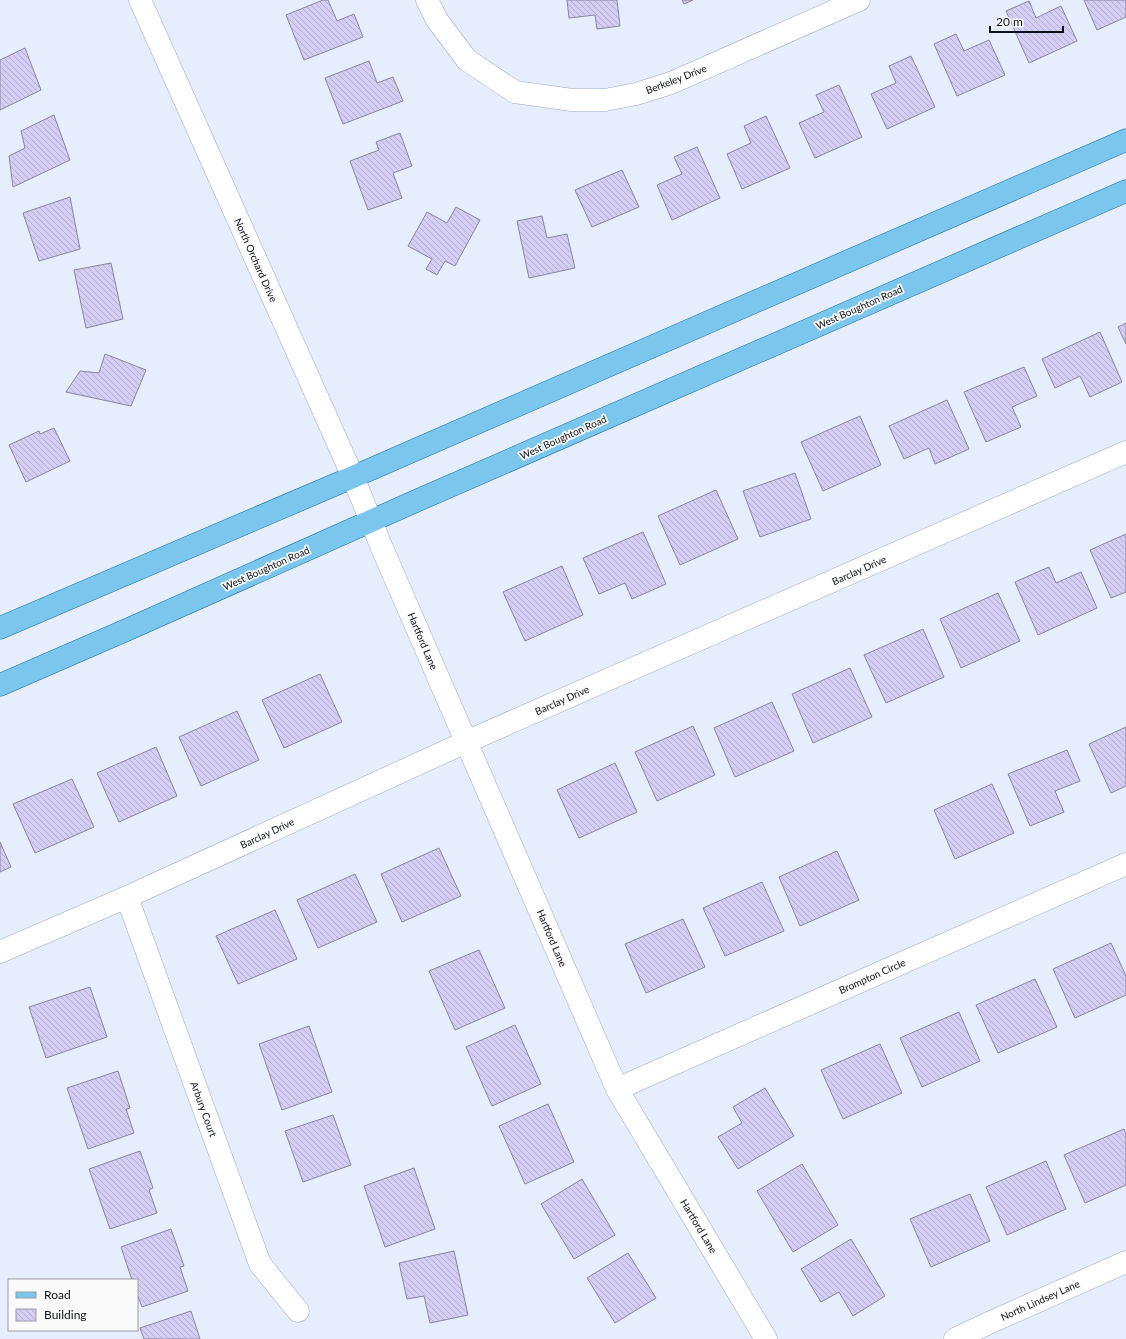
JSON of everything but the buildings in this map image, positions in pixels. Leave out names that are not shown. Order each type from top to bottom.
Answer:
[{"type":"main road","points":[[0,628],[353,477],[1126,140]]},
{"type":"main road","name":"West Boughton Road","points":[[0,685],[1126,191]]},
{"type":"street","name":"North Orchard Drive","points":[[140,0],[353,477],[371,521]]},
{"type":"street","name":"Berkeley Drive","points":[[428,0],[437,20],[468,60],[515,92],[572,100],[605,100],[636,94],[671,83],[859,0]]},
{"type":"street","name":"Barclay Drive","points":[[0,952],[127,897],[466,742],[1126,452]]},
{"type":"street","name":"Hartford Lane","points":[[371,521],[617,1089],[766,1339]]},
{"type":"street","name":"Brompton Circle","points":[[617,1089],[1126,864]]},
{"type":"street","name":"Arbury Court","points":[[127,897],[260,1264],[298,1311]]},
{"type":"street","name":"North Lindsey Lane","points":[[955,1339],[1126,1262]]}]
